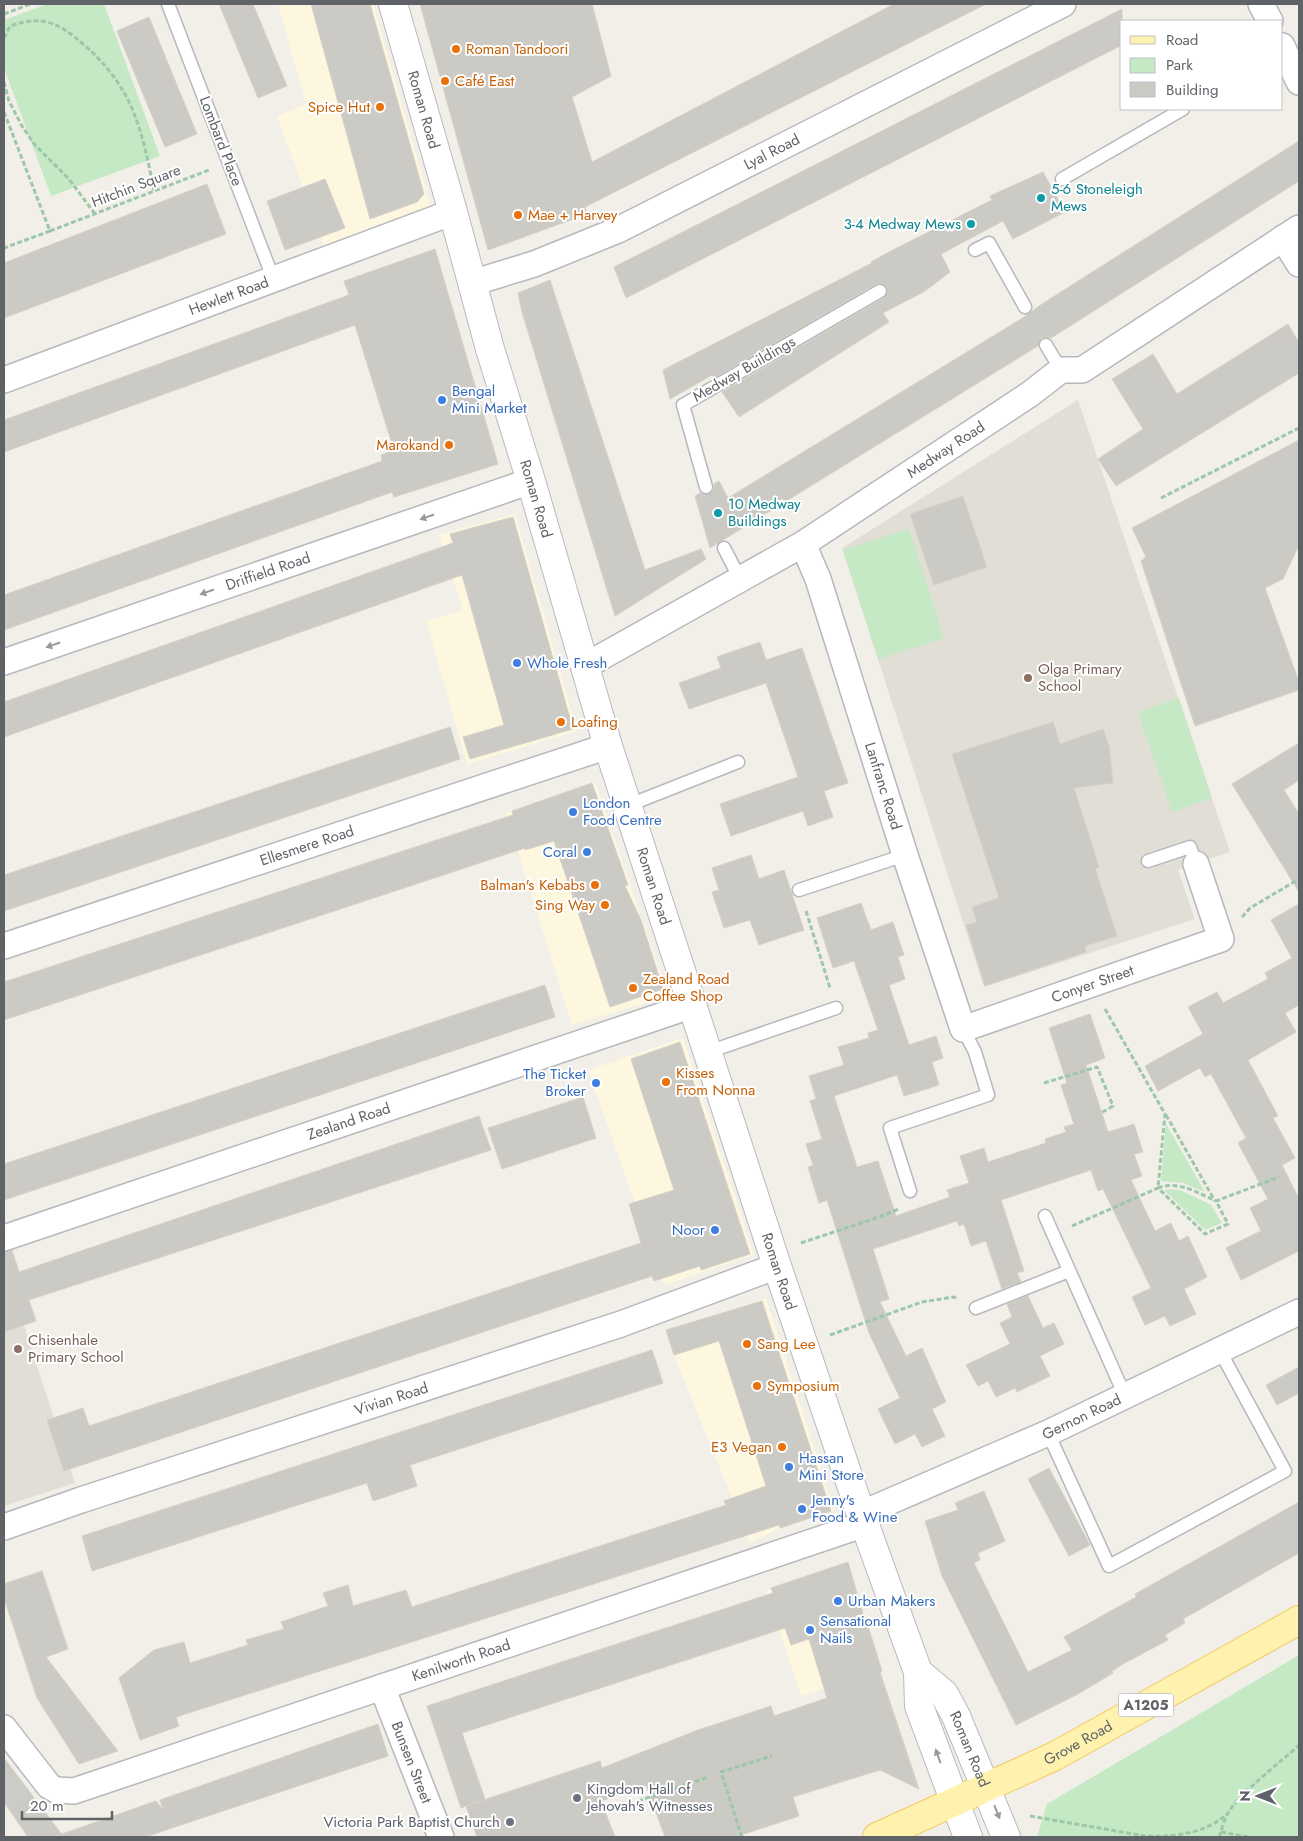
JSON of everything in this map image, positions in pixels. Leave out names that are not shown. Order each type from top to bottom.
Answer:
[{"type":"main road","name":"Roman Road","points":[[393,4],[490,349],[531,481],[608,746],[629,805],[708,1052],[785,1256],[804,1345],[863,1519],[918,1672],[919,1706],[968,1837]]},
{"type":"main road","name":"Grove Road","points":[[877,1837],[1055,1756],[1299,1620]]},
{"type":"main road","name":"Roman Road","points":[[918,1672],[944,1694],[963,1731],[1006,1837]]},
{"type":"street","name":"Lyal Road","points":[[472,283],[534,264],[618,230],[1064,4]]},
{"type":"street","points":[[1261,4],[1269,20]]},
{"type":"street","points":[[1283,52],[1299,82]]},
{"type":"street","name":"Hewlett Road","points":[[4,380],[453,212]]},
{"type":"street","points":[[1061,370],[1082,370],[1291,233],[1299,264]]},
{"type":"street","name":"Medway Road","points":[[585,666],[803,544],[1030,394],[1061,370]]},
{"type":"street","name":"Driffield Road","points":[[4,662],[531,481]]},
{"type":"street","name":"Lanfranc Road","points":[[803,544],[818,579],[905,855],[963,1029]]},
{"type":"street","name":"Ellesmere Road","points":[[4,946],[608,746]]},
{"type":"street","points":[[1196,864],[1221,939]]},
{"type":"street","name":"Conyer Street","points":[[963,1029],[1221,939]]},
{"type":"street","name":"Zealand Road","points":[[4,1238],[693,1005]]},
{"type":"street","name":"Vivian Road","points":[[4,1526],[611,1327],[785,1256]]},
{"type":"street","name":"Gernon Road","points":[[863,1519],[1048,1433],[1299,1312]]},
{"type":"street","name":"Kenilworth Road","points":[[4,1728],[30,1777],[56,1790],[74,1790],[382,1687],[863,1519]]},
{"type":"street","name":"Bunsen Street","points":[[382,1687],[441,1837]]},
{"type":"lane","name":"Lombard Place","points":[[168,4],[273,278]]},
{"type":"lane","points":[[1062,179],[1181,110]]},
{"type":"lane","points":[[975,250],[989,243],[1025,307]]},
{"type":"lane","name":"Medway Buildings","points":[[706,487],[683,405],[880,291]]},
{"type":"lane","points":[[1046,345],[1061,370]]},
{"type":"lane","points":[[724,548],[740,579]]},
{"type":"lane","points":[[629,805],[738,762]]},
{"type":"lane","points":[[1148,861],[1190,847],[1196,864]]},
{"type":"lane","points":[[799,890],[905,855]]},
{"type":"lane","points":[[708,1052],[836,1008]]},
{"type":"lane","points":[[910,1191],[890,1128],[988,1095],[975,1052],[963,1029]]},
{"type":"lane","points":[[1045,1216],[1125,1396]]},
{"type":"lane","points":[[976,1308],[1069,1271]]},
{"type":"lane","points":[[1048,1433],[1110,1566],[1285,1471],[1220,1351]]},
{"type":"path","points":[[4,14],[30,4]]},
{"type":"path","points":[[4,38],[10,26],[25,21],[41,20],[56,24],[69,32],[102,60],[120,85],[144,140],[154,191]]},
{"type":"path","points":[[4,82],[9,101],[30,138],[68,178],[95,214]]},
{"type":"path","points":[[4,112],[50,231]]},
{"type":"path","name":"Hitchin Square","points":[[4,248],[229,162]]},
{"type":"path","points":[[1161,498],[1299,428]]},
{"type":"path","points":[[1221,939],[1250,908],[1299,879]]},
{"type":"path","points":[[799,890],[836,1008]]},
{"type":"path","points":[[1091,985],[1228,1224],[1205,1234],[1158,1188]]},
{"type":"path","points":[[1044,1083],[1097,1067],[1114,1106],[1102,1113]]},
{"type":"path","points":[[1158,1188],[1165,1114]]},
{"type":"path","points":[[1053,1235],[1158,1188],[1172,1185],[1183,1187],[1216,1201],[1279,1177]]},
{"type":"path","points":[[785,1256],[914,1202],[910,1191]]},
{"type":"path","points":[[804,1345],[922,1302],[954,1297],[976,1308]]},
{"type":"path","points":[[1144,1836],[1164,1836],[1212,1826],[1299,1745]]},
{"type":"path","points":[[742,1837],[721,1772],[772,1756]]},
{"type":"path","points":[[638,1801],[709,1777]]},
{"type":"path","points":[[1219,1837],[1227,1814]]},
{"type":"path","points":[[1029,1816],[1149,1837]]},
{"type":"path","points":[[1221,1832],[1248,1837]]},
{"type":"shaded area","points":[[278,4],[373,4],[431,207],[324,246],[277,116],[306,104]]},
{"type":"shaded area","name":"Olga Primary School","points":[[1078,400],[1230,852],[1178,870],[1195,919],[984,987],[842,548]]},
{"type":"shaded area","points":[[515,514],[577,731],[467,764],[426,621],[463,610],[439,535]]},
{"type":"shaded area","points":[[595,782],[668,996],[572,1025],[506,813]]},
{"type":"shaded area","points":[[683,1038],[754,1255],[664,1285],[588,1070]]},
{"type":"shaded area","name":"Chisenhale Primary School","points":[[7,1273],[75,1483],[4,1506],[4,1275]]},
{"type":"shaded area","points":[[766,1299],[834,1510],[780,1528],[750,1543],[674,1355],[666,1330]]},
{"type":"shaded area","points":[[848,1562],[882,1671],[801,1696],[766,1591]]},
{"type":"green space","points":[[48,4],[104,4],[160,156],[51,196],[4,68],[4,20]]},
{"type":"green space","points":[[909,529],[944,638],[878,659],[843,550]]},
{"type":"green space","points":[[1179,698],[1212,798],[1172,812],[1138,712]]},
{"type":"green space","points":[[1166,1124],[1205,1192],[1183,1183],[1161,1181]]},
{"type":"green space","points":[[1164,1190],[1182,1191],[1211,1205],[1222,1223],[1205,1230]]},
{"type":"green space","points":[[1299,1655],[1299,1837],[1037,1837],[1047,1804]]},
{"type":"building","points":[[219,4],[253,4],[287,86],[258,98]]},
{"type":"building","points":[[311,4],[370,4],[424,194],[417,202],[370,219]]},
{"type":"building","points":[[420,4],[592,4],[611,76],[572,97],[592,162],[894,4],[986,4],[585,207],[587,214],[488,250]]},
{"type":"building","points":[[1122,9],[1120,46],[626,298],[614,267]]},
{"type":"building","points":[[149,17],[197,134],[165,147],[117,31]]},
{"type":"building","points":[[1299,141],[1299,181],[1051,338],[1041,338],[1038,346],[710,548],[695,496],[700,493],[704,495],[711,493],[714,489],[714,484],[719,481],[728,498],[1021,319]]},
{"type":"building","points":[[1043,172],[1065,212],[1013,239],[1003,221],[941,254],[950,272],[925,291],[883,313],[889,322],[739,417],[722,392],[884,298],[888,291],[887,287],[880,283],[876,284],[714,378],[712,375],[670,399],[663,370],[992,200],[990,196]]},
{"type":"building","points":[[325,179],[345,228],[285,250],[267,201]]},
{"type":"building","points":[[207,184],[226,234],[4,318],[4,263]]},
{"type":"building","points":[[435,249],[498,464],[394,497],[392,492],[4,630],[4,595],[382,461],[381,455],[394,450],[355,325],[4,452],[4,420],[349,295],[344,281]]},
{"type":"building","points":[[550,280],[645,570],[701,549],[706,559],[615,616],[522,312],[518,293]]},
{"type":"building","points":[[1288,324],[1299,343],[1299,373],[1116,486],[1098,459],[1143,429],[1112,379],[1153,354],[1177,394]]},
{"type":"building","points":[[1299,440],[1299,545],[1283,579],[1265,588],[1299,682],[1299,690],[1195,726],[1141,561],[1146,557],[1132,528]]},
{"type":"building","points":[[963,496],[987,567],[934,585],[910,514]]},
{"type":"building","points":[[513,517],[573,729],[470,759],[463,737],[504,725],[462,575],[4,737],[4,702],[453,543],[450,534]]},
{"type":"building","points":[[760,642],[766,660],[802,648],[848,783],[824,791],[833,817],[808,826],[803,811],[731,836],[720,804],[798,777],[766,683],[689,709],[679,683],[721,668],[717,657]]},
{"type":"building","points":[[1053,722],[1060,744],[1103,729],[1109,746],[1113,783],[1074,788],[1099,867],[1095,868],[1117,936],[1085,946],[1086,952],[985,986],[966,925],[977,922],[972,907],[999,898],[952,754]]},
{"type":"building","points":[[450,727],[460,759],[4,911],[4,875]]},
{"type":"building","points":[[1299,743],[1299,780],[1284,790],[1299,814],[1299,892],[1232,784]]},
{"type":"building","points":[[592,783],[628,885],[625,886],[641,920],[663,989],[610,1007],[554,841],[525,850],[525,848],[4,1020],[4,982],[513,815],[512,811]]},
{"type":"building","points":[[751,855],[759,879],[784,870],[804,930],[759,945],[750,920],[724,928],[712,892],[719,890],[712,868]]},
{"type":"building","points":[[861,903],[871,930],[893,922],[904,955],[898,957],[905,979],[889,985],[909,1045],[936,1036],[943,1058],[932,1062],[939,1085],[904,1096],[897,1075],[834,1096],[857,1167],[878,1161],[896,1216],[950,1197],[947,1190],[969,1183],[960,1156],[984,1148],[988,1162],[1046,1143],[1045,1139],[1066,1132],[1064,1127],[1074,1124],[1061,1085],[1067,1083],[1049,1028],[1090,1014],[1105,1058],[1086,1065],[1108,1132],[1134,1124],[1143,1152],[1134,1154],[1142,1176],[1131,1180],[1155,1231],[1171,1223],[1179,1241],[1188,1236],[1207,1277],[1184,1289],[1196,1314],[1170,1326],[1165,1316],[1145,1325],[1132,1297],[1151,1288],[1103,1189],[1098,1191],[1091,1170],[1001,1200],[1024,1271],[1017,1273],[1021,1282],[1002,1289],[986,1241],[971,1246],[964,1224],[959,1226],[957,1221],[873,1249],[889,1299],[880,1302],[906,1356],[922,1348],[946,1402],[932,1409],[945,1436],[922,1447],[915,1434],[895,1444],[878,1409],[900,1398],[869,1333],[827,1200],[819,1203],[808,1167],[813,1165],[806,1144],[822,1139],[810,1101],[816,1099],[809,1076],[844,1065],[838,1047],[869,1038],[868,1033],[878,1030],[854,961],[833,968],[817,918]]},
{"type":"building","points":[[1299,904],[1299,1005],[1285,1013],[1296,1032],[1248,1060],[1278,1116],[1273,1118],[1295,1158],[1282,1165],[1299,1199],[1299,1251],[1241,1280],[1226,1248],[1261,1231],[1250,1208],[1268,1199],[1238,1143],[1246,1138],[1211,1074],[1205,1077],[1200,1068],[1158,1091],[1145,1066],[1203,1034],[1188,1007],[1217,992],[1223,1003],[1268,979],[1265,973],[1292,958],[1271,920]]},
{"type":"building","points":[[545,985],[555,1017],[4,1200],[4,1164]]},
{"type":"building","points":[[680,1042],[750,1254],[701,1270],[700,1266],[654,1281],[652,1276],[64,1471],[47,1420],[83,1408],[89,1426],[641,1243],[629,1204],[674,1190],[631,1059]]},
{"type":"building","points":[[583,1097],[596,1138],[502,1169],[488,1128]]},
{"type":"building","points":[[479,1116],[491,1150],[29,1300],[36,1321],[4,1332],[4,1252],[12,1250],[19,1272]]},
{"type":"building","points":[[1028,1296],[1043,1328],[1054,1323],[1064,1344],[1040,1356],[1050,1376],[1017,1392],[1015,1388],[996,1397],[988,1381],[978,1386],[966,1365],[1010,1344],[1000,1323],[1012,1317],[1007,1304]]},
{"type":"building","points":[[762,1301],[831,1511],[780,1528],[779,1525],[176,1717],[179,1726],[140,1740],[119,1678],[154,1650],[184,1642],[190,1663],[248,1645],[246,1640],[284,1629],[281,1622],[328,1606],[323,1593],[348,1585],[353,1606],[406,1590],[412,1607],[726,1505],[724,1501],[766,1486],[719,1341],[674,1355],[666,1330]]},
{"type":"building","points":[[652,1350],[663,1383],[410,1465],[417,1486],[373,1501],[367,1483],[92,1571],[82,1536]]},
{"type":"building","points":[[1299,1367],[1299,1393],[1277,1405],[1266,1385]]},
{"type":"building","points":[[1049,1468],[1090,1545],[1069,1556],[1028,1479]]},
{"type":"building","points":[[984,1491],[1005,1541],[978,1553],[980,1560],[974,1563],[1028,1672],[1072,1650],[1064,1637],[1136,1597],[1135,1594],[1299,1502],[1299,1553],[1183,1619],[1185,1623],[1165,1635],[1168,1640],[1123,1664],[1112,1671],[1113,1673],[1078,1694],[1016,1725],[942,1576],[925,1521],[958,1510],[955,1503]]},
{"type":"building","points":[[848,1562],[882,1671],[880,1672],[919,1789],[880,1770],[793,1797],[799,1816],[735,1837],[665,1837],[646,1785],[601,1801],[615,1837],[477,1837],[466,1806],[461,1808],[427,1706],[773,1593],[771,1588]],"holes":[[[785,1628],[791,1645],[809,1639],[827,1698],[774,1716],[771,1706],[698,1730],[602,1768],[600,1761],[469,1805],[485,1799],[462,1733]]]},
{"type":"building","points":[[42,1571],[68,1649],[46,1657],[118,1751],[79,1764],[37,1698],[4,1598],[4,1584]]},
{"type":"building","points":[[378,1724],[388,1756],[145,1837],[28,1837],[4,1802],[4,1758],[63,1836],[62,1834],[156,1801],[163,1810],[160,1800]]},
{"type":"tunnel","points":[[4,1797],[23,1784]]},
{"type":"place","name":"Roman Tandoori","points":[[456,49]]},
{"type":"place","name":"Café East","points":[[445,81]]},
{"type":"place","name":"Spice Hut","points":[[380,107]]},
{"type":"place","name":"5-6 Stoneleigh Mews","points":[[1041,198]]},
{"type":"place","name":"Mae + Harvey","points":[[518,215]]},
{"type":"place","name":"3-4 Medway Mews","points":[[971,224]]},
{"type":"place","name":"Bengal Mini Market","points":[[442,400]]},
{"type":"place","name":"Marokand","points":[[449,445]]},
{"type":"place","name":"10 Medway Buildings","points":[[718,513]]},
{"type":"place","name":"Whole Fresh","points":[[517,663]]},
{"type":"place","name":"Olga Primary School","points":[[1028,678]]},
{"type":"place","name":"Loafing","points":[[561,722]]},
{"type":"place","name":"London Food Centre","points":[[573,812]]},
{"type":"place","name":"Coral","points":[[587,852]]},
{"type":"place","name":"Balman's Kebabs","points":[[595,885]]},
{"type":"place","name":"Sing Way","points":[[605,905]]},
{"type":"place","name":"Zealand Road Coffee Shop","points":[[633,988]]},
{"type":"place","name":"Kisses From Nonna","points":[[666,1082]]},
{"type":"place","name":"The Ticket Broker","points":[[596,1083]]},
{"type":"place","name":"Noor","points":[[715,1230]]},
{"type":"place","name":"Sang Lee","points":[[747,1344]]},
{"type":"place","name":"Chisenhale Primary School","points":[[18,1349]]},
{"type":"place","name":"Symposium","points":[[757,1386]]},
{"type":"place","name":"E3 Vegan","points":[[782,1447]]},
{"type":"place","name":"Hassan Mini Store","points":[[789,1467]]},
{"type":"place","name":"Jenny's Food & Wine","points":[[802,1509]]},
{"type":"place","name":"Urban Makers","points":[[838,1601]]},
{"type":"place","name":"Sensational Nails","points":[[810,1630]]},
{"type":"place","name":"Kingdom Hall of Jehovah's Witnesses","points":[[577,1798]]},
{"type":"place","name":"Victoria Park Baptist Church","points":[[510,1822]]}]
